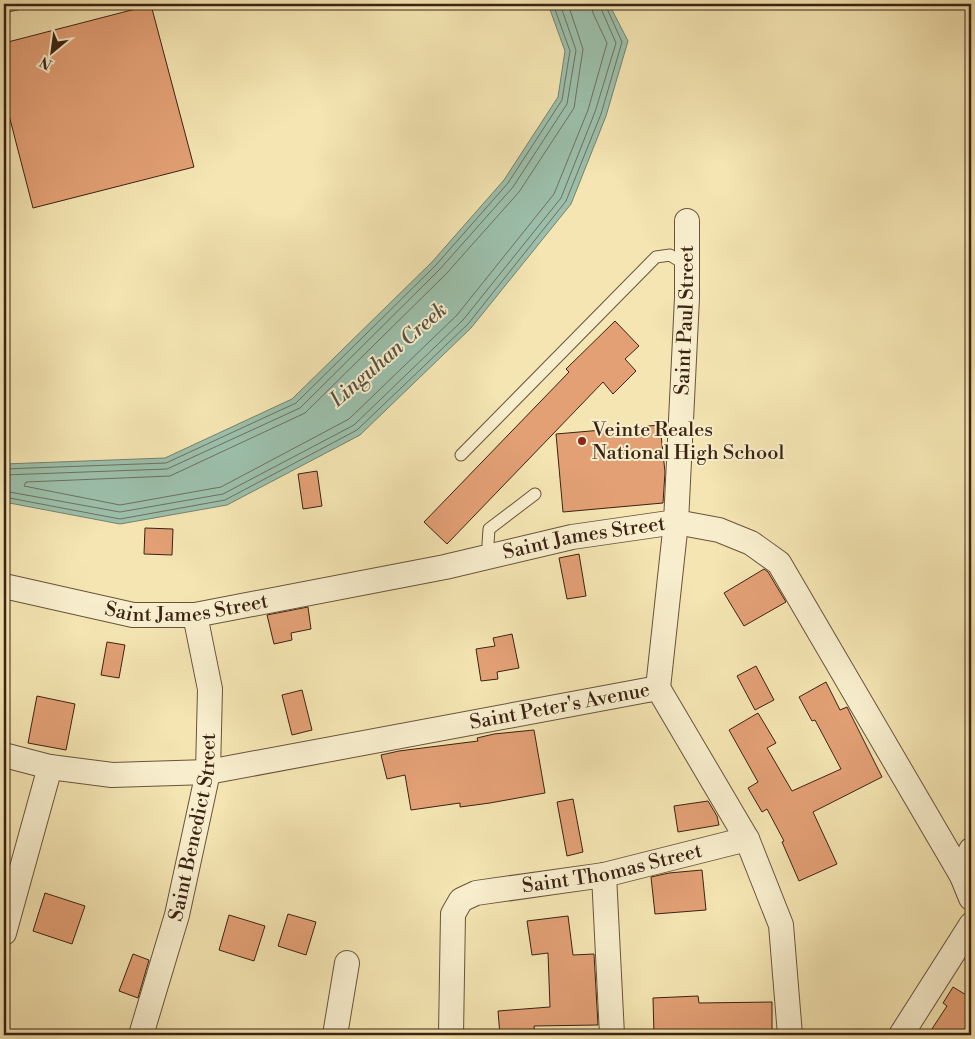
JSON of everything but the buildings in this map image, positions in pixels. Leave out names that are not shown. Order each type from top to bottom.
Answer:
[{"type":"street","name":"Saint Paul Street","points":[[658,688],[676,522],[687,298],[687,221]]},
{"type":"street","name":"Saint James Street","points":[[4,586],[133,615],[195,615],[407,575],[572,537],[676,522],[719,530],[751,543],[778,563],[962,876],[971,898]]},
{"type":"street","name":"Saint Benedict Street","points":[[141,1035],[177,915],[208,772],[210,688],[195,615]]},
{"type":"street","name":"Saint Peter's Avenue","points":[[4,755],[50,767],[112,775],[208,772],[658,688],[747,839],[780,925],[790,1035]]},
{"type":"street","points":[[5,927],[50,767]]},
{"type":"street","name":"Saint Thomas Street","points":[[451,1035],[453,914],[461,900],[476,893],[604,875],[747,839]]},
{"type":"street","points":[[962,876],[971,850]]},
{"type":"street","points":[[604,875],[612,1035]]},
{"type":"street","points":[[901,1035],[971,925]]},
{"type":"street","points":[[335,1035],[347,963]]},
{"type":"lane","points":[[4,7],[17,4]]},
{"type":"lane","points":[[461,455],[652,260],[665,254],[678,258],[686,265]]},
{"type":"lane","points":[[491,555],[488,544],[489,529],[535,494]]},
{"type":"water","name":"Linguhan Creek","points":[[548,4],[609,4],[628,41],[606,116],[571,204],[471,328],[360,435],[227,505],[120,524],[4,502],[4,464],[165,458],[292,399],[432,262],[504,180],[558,97],[565,51]]},
{"type":"place","name":"Veinte Reales National High School","points":[[582,441]]}]
